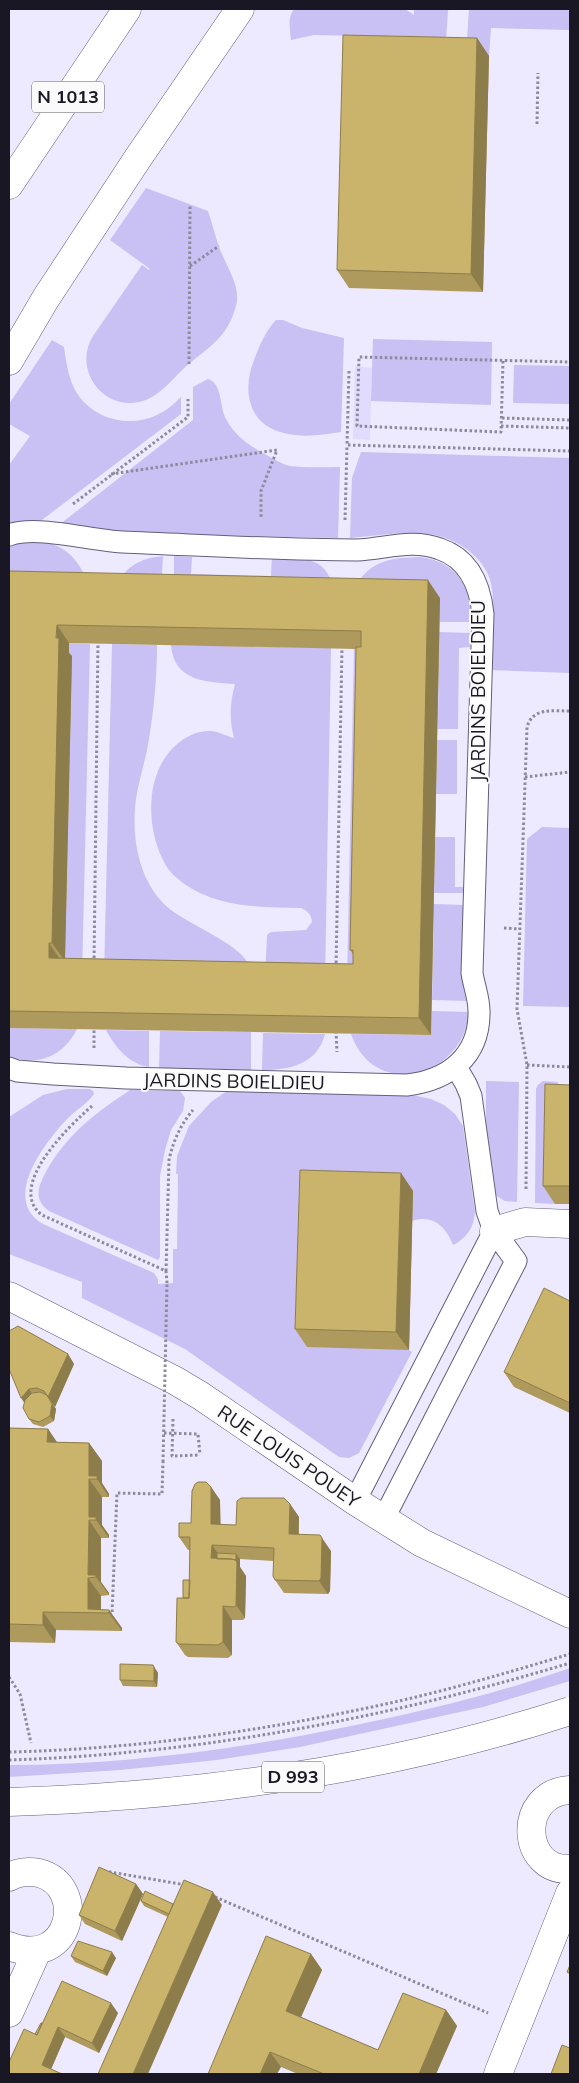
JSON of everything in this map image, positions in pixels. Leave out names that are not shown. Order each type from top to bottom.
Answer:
[{"type":"main road","name":"N 1013","points":[[9,185],[127,9]]},
{"type":"main road","points":[[9,334],[229,9]]},
{"type":"main road","points":[[9,362],[46,298],[138,158],[240,9]]},
{"type":"main road","points":[[494,1231],[525,1222],[570,1224]]},
{"type":"main road","name":"RUE LOUIS POUEY","points":[[9,1296],[176,1381],[355,1501],[422,1543],[570,1614]]},
{"type":"main road","name":"D 993","points":[[9,1802],[73,1800],[196,1790],[310,1774],[436,1748],[570,1711]]},
{"type":"main road","points":[[570,1790],[560,1790],[546,1798],[537,1808],[531,1821],[531,1835],[541,1857],[552,1865],[570,1869]]},
{"type":"main road","points":[[9,1877],[14,1874],[31,1872],[45,1875],[55,1881],[64,1892],[69,1911],[66,1925],[56,1941],[37,1951],[22,1951],[9,1946]]},
{"type":"main road","points":[[498,2074],[570,1893]]},
{"type":"main road","points":[[9,2013],[37,1951]]},
{"type":"lane","name":"JARDINS BOIELDIEU","points":[[9,535],[16,532],[36,531],[99,541],[358,550],[427,544],[442,549],[469,570],[477,583],[482,600],[472,973],[479,1012],[478,1028],[473,1046],[456,1067],[439,1077],[419,1084],[407,1085],[126,1078],[17,1071],[9,1068]]},
{"type":"lane","points":[[384,1518],[516,1261],[494,1231],[484,1198],[471,1096],[456,1067]]},
{"type":"lane","points":[[355,1501],[494,1231]]},
{"type":"lane","points":[[397,1420],[426,1435]]},
{"type":"path","points":[[537,124],[538,73]]},
{"type":"path","points":[[189,364],[190,204]]},
{"type":"path","points":[[189,266],[219,246]]},
{"type":"path","points":[[503,361],[501,432],[357,426],[359,357],[570,362]]},
{"type":"path","points":[[345,549],[349,371]]},
{"type":"path","points":[[36,531],[188,417],[188,399]]},
{"type":"path","points":[[502,418],[570,420]]},
{"type":"path","points":[[501,426],[570,428]]},
{"type":"path","points":[[347,445],[570,451]]},
{"type":"path","points":[[111,474],[277,450],[261,492],[260,547]]},
{"type":"path","points":[[94,967],[98,635]]},
{"type":"path","points":[[336,971],[343,640]]},
{"type":"path","points":[[525,1222],[527,1064],[517,1009],[528,722],[536,713],[544,711],[570,711]]},
{"type":"path","points":[[525,777],[570,772]]},
{"type":"path","points":[[94,1021],[94,1076]]},
{"type":"path","points":[[336,1025],[337,1083]]},
{"type":"path","points":[[527,1064],[570,1067]]},
{"type":"path","points":[[126,1078],[79,1118],[55,1143],[42,1162],[31,1186],[31,1197],[42,1215],[166,1271]]},
{"type":"path","points":[[103,1614],[112,1614],[117,1493],[162,1494],[169,1160],[172,1147],[187,1117],[216,1080]]},
{"type":"path","points":[[164,1433],[198,1434],[200,1455],[172,1456],[176,1381]]},
{"type":"path","points":[[9,1752],[59,1751],[260,1728],[399,1701],[570,1654]]},
{"type":"path","points":[[9,1760],[130,1753],[261,1737],[406,1708],[507,1682],[570,1663]]},
{"type":"path","points":[[9,1677],[20,1694],[31,1743]]},
{"type":"path","points":[[64,1892],[105,1870],[188,1886]]},
{"type":"path","points":[[206,1893],[518,2026]]},
{"type":"shaded area","points":[[294,9],[405,9],[414,15],[414,9],[449,9],[445,55],[414,37],[314,35],[291,40],[290,20]]},
{"type":"shaded area","points":[[469,9],[570,9],[570,30],[491,28],[489,56],[466,55]]},
{"type":"shaded area","points":[[146,188],[208,211],[219,247],[234,280],[237,301],[234,314],[228,325],[212,345],[154,396],[139,402],[125,403],[113,400],[102,393],[94,384],[86,361],[88,348],[93,336],[142,265],[150,269],[110,240]]},
{"type":"shaded area","points":[[276,320],[283,320],[302,328],[344,338],[341,432],[313,436],[291,435],[272,429],[262,422],[256,414],[251,405],[249,394],[250,371],[263,339]]},
{"type":"shaded area","points":[[373,339],[492,342],[491,405],[371,401]]},
{"type":"shaded area","points":[[52,340],[64,347],[66,363],[74,388],[89,407],[99,413],[122,421],[145,419],[164,411],[181,397],[181,414],[38,523],[9,525],[9,465],[30,436],[9,424],[9,404]]},
{"type":"shaded area","points":[[514,365],[570,366],[570,404],[513,403]]},
{"type":"shaded area","points":[[355,366],[372,368],[370,440],[353,439]]},
{"type":"shaded area","points":[[208,379],[213,382],[218,390],[224,414],[230,426],[252,446],[281,463],[296,467],[340,467],[338,538],[149,534],[59,525],[193,420],[193,387]]},
{"type":"shaded area","points":[[361,452],[570,458],[570,673],[491,670],[493,609],[490,579],[479,561],[463,547],[444,538],[424,534],[403,533],[350,538],[352,478]]},
{"type":"shaded area","points":[[45,542],[64,550],[74,558],[85,576],[9,589],[9,546],[20,543]]},
{"type":"shaded area","points":[[163,556],[161,592],[119,580],[132,566],[149,558]]},
{"type":"shaded area","points":[[174,556],[192,557],[191,574],[271,576],[272,556],[299,558],[322,566],[331,581],[174,593]]},
{"type":"shaded area","points":[[419,557],[432,559],[443,564],[459,578],[465,587],[468,597],[471,609],[471,622],[440,622],[440,598],[359,581],[371,568],[378,564],[393,559]]},
{"type":"shaded area","points":[[439,632],[471,633],[470,647],[459,648],[458,729],[438,729]]},
{"type":"shaded area","points":[[69,643],[90,644],[82,976],[65,961],[72,657],[69,656]]},
{"type":"shaded area","points":[[112,644],[157,645],[156,681],[152,716],[148,746],[137,792],[135,813],[138,856],[148,883],[165,905],[185,919],[224,941],[243,956],[248,964],[104,977]]},
{"type":"shaded area","points":[[171,645],[331,648],[325,981],[265,980],[267,935],[271,932],[306,930],[312,922],[307,912],[301,908],[241,905],[199,893],[179,880],[163,860],[157,846],[151,813],[155,781],[160,766],[169,752],[181,741],[194,734],[212,731],[234,738],[231,711],[235,684],[203,681],[185,673],[173,657]]},
{"type":"shaded area","points":[[354,648],[374,649],[363,968],[347,981]]},
{"type":"shaded area","points":[[437,740],[457,740],[457,794],[436,794]]},
{"type":"shaded area","points":[[542,827],[570,828],[570,1007],[523,1006],[527,839]]},
{"type":"shaded area","points":[[435,837],[455,837],[455,887],[465,887],[465,893],[434,893]]},
{"type":"shaded area","points":[[434,904],[465,905],[469,1001],[432,1000]]},
{"type":"shaded area","points":[[432,1011],[469,1012],[463,1034],[452,1052],[436,1065],[417,1073],[398,1074],[379,1068],[363,1055],[351,1034],[431,1035]]},
{"type":"shaded area","points":[[9,1028],[77,1029],[71,1039],[57,1053],[39,1060],[29,1060],[9,1056]]},
{"type":"shaded area","points":[[106,1030],[149,1031],[149,1067],[135,1062],[123,1054]]},
{"type":"shaded area","points":[[160,1031],[251,1032],[251,1070],[159,1069]]},
{"type":"shaded area","points":[[263,1033],[325,1034],[316,1052],[309,1059],[293,1067],[262,1070]]},
{"type":"shaded area","points":[[486,1081],[519,1082],[517,1202],[505,1201],[495,1195],[486,1135]]},
{"type":"shaded area","points":[[543,1081],[558,1082],[558,1093],[570,1103],[556,1166],[555,1204],[535,1203],[536,1089]]},
{"type":"shaded area","points":[[67,1089],[90,1089],[94,1094],[59,1128],[39,1155],[31,1170],[26,1186],[26,1200],[31,1213],[43,1224],[154,1273],[158,1279],[158,1284],[173,1283],[173,1249],[177,1249],[177,1156],[189,1126],[211,1102],[227,1091],[407,1094],[431,1099],[444,1105],[455,1114],[463,1126],[475,1212],[473,1222],[469,1232],[453,1245],[447,1233],[438,1224],[426,1219],[412,1221],[409,1350],[412,1352],[359,1453],[349,1458],[339,1457],[185,1349],[82,1298],[82,1282],[9,1254],[9,1117],[43,1095]]},
{"type":"shaded area","points":[[130,1090],[180,1091],[185,1098],[183,1111],[171,1130],[160,1176],[160,1257],[158,1260],[49,1211],[40,1201],[39,1196],[44,1176],[64,1145],[95,1115]]},
{"type":"shaded area","points":[[570,1668],[570,1681],[483,1707],[300,1747],[217,1760],[120,1770],[9,1777],[9,1765],[138,1759],[266,1742],[309,1734],[462,1701]]},
{"type":"building","points":[[343,35],[477,38],[471,274],[337,270]]},
{"type":"building","points":[[9,571],[428,580],[419,1018],[9,1011]],"holes":[[[57,625],[361,631],[361,647],[356,647],[350,950],[353,950],[353,964],[49,958],[49,943],[52,943],[59,638],[56,638]]]},
{"type":"building","points":[[545,1084],[570,1085],[570,1186],[543,1186]]},
{"type":"building","points":[[300,1170],[401,1173],[396,1332],[295,1329]]},
{"type":"building","points":[[544,1288],[570,1301],[570,1403],[504,1372]]},
{"type":"building","points":[[18,1326],[68,1354],[48,1397],[44,1391],[37,1388],[29,1389],[21,1398],[9,1369],[9,1331]]},
{"type":"building","points":[[40,1392],[47,1395],[52,1404],[50,1416],[39,1422],[29,1419],[23,1408],[25,1400],[32,1393]]},
{"type":"building","points":[[9,1428],[48,1429],[47,1442],[89,1443],[89,1476],[97,1476],[97,1479],[89,1479],[89,1517],[96,1517],[96,1520],[89,1520],[88,1575],[96,1575],[96,1577],[88,1578],[88,1609],[109,1610],[109,1613],[43,1612],[43,1625],[9,1624]]},
{"type":"building","points":[[198,1482],[206,1482],[211,1487],[211,1524],[236,1525],[237,1501],[241,1498],[284,1498],[290,1504],[289,1534],[320,1535],[322,1538],[321,1578],[319,1581],[275,1580],[273,1576],[274,1548],[212,1545],[211,1558],[231,1559],[236,1560],[237,1563],[236,1605],[234,1607],[223,1606],[223,1642],[218,1645],[179,1644],[176,1642],[177,1598],[189,1598],[190,1537],[179,1537],[179,1523],[191,1523],[192,1491]]},
{"type":"building","points":[[217,1553],[236,1554],[236,1560],[217,1559]]},
{"type":"building","points":[[183,1580],[190,1580],[189,1598],[183,1598]]},
{"type":"building","points":[[120,1664],[153,1665],[154,1681],[120,1680]]},
{"type":"building","points":[[99,1867],[136,1884],[115,1931],[79,1915]]},
{"type":"building","points":[[184,1880],[213,1892],[133,2074],[98,2074]]},
{"type":"building","points":[[145,1891],[173,1904],[169,1914],[141,1901]]},
{"type":"building","points":[[266,1936],[311,1954],[286,2011],[378,2050],[403,1993],[446,2010],[419,2074],[324,2074],[270,2052],[260,2074],[208,2074]]},
{"type":"building","points":[[78,1941],[112,1952],[103,1971],[71,1956]]},
{"type":"building","points":[[62,1981],[111,2003],[92,2043],[58,2027],[42,2065],[62,2074],[9,2073],[9,2062],[24,2029],[37,2035]]},
{"type":"building","points":[[42,2023],[37,2035],[35,2034]]},
{"type":"building","points":[[562,2045],[570,2048],[570,2074],[551,2074]]}]
